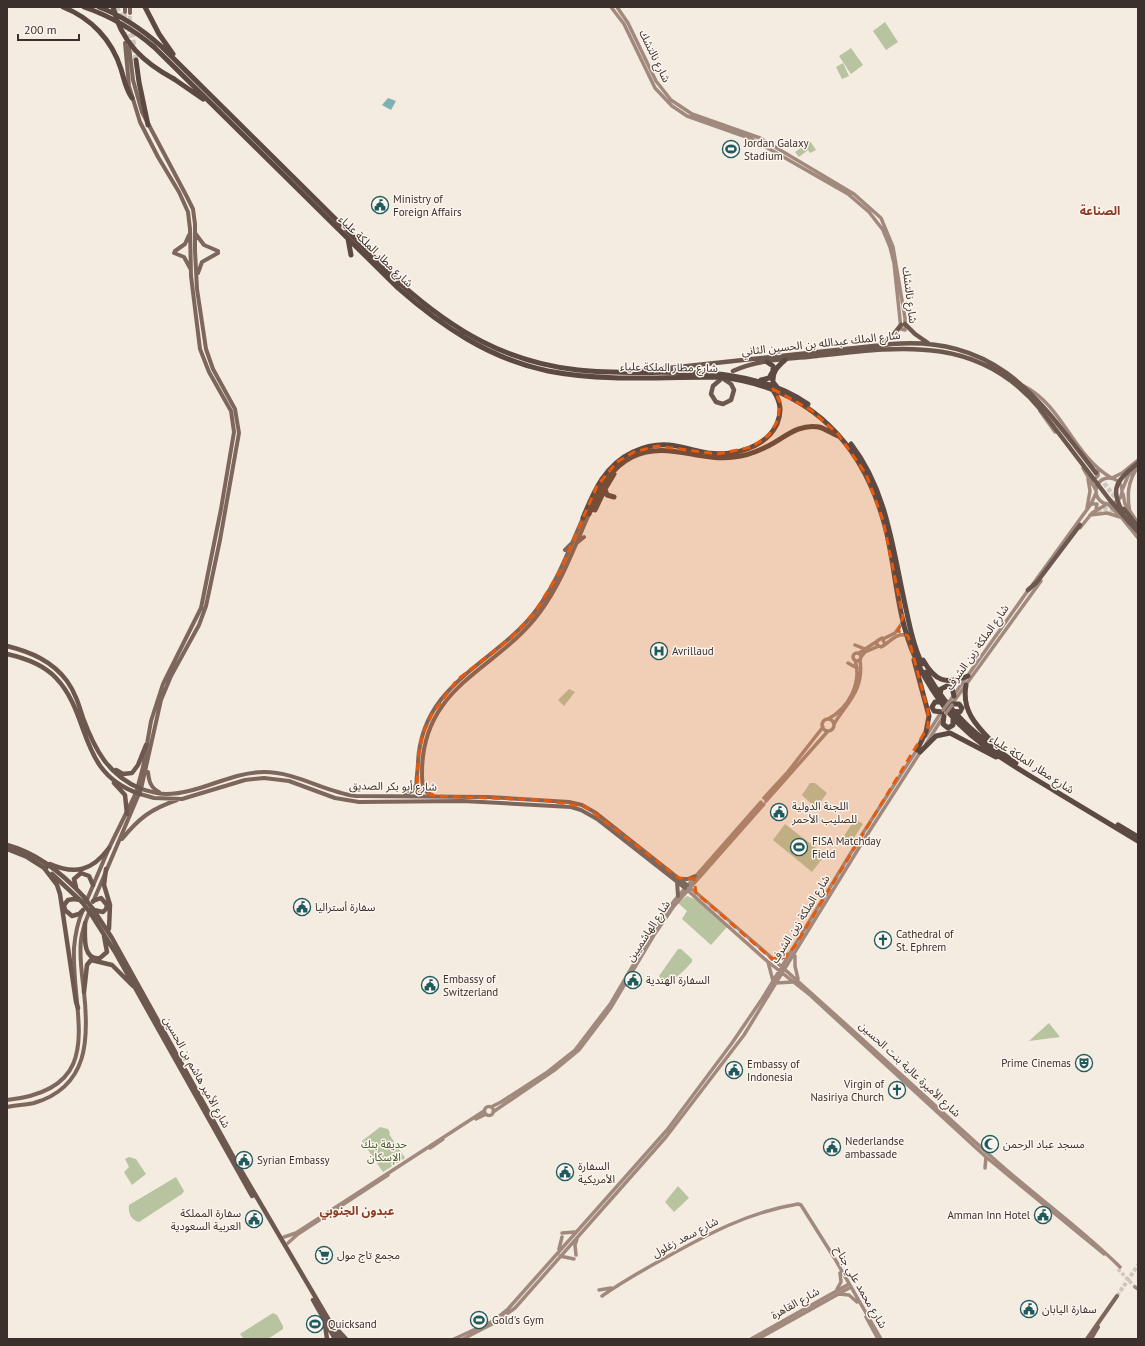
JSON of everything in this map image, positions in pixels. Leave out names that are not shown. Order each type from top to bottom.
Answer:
[{"type":"highway","points":[[63,7],[86,20],[105,38],[116,56],[128,93],[132,98]]},
{"type":"highway","name":"شارع مطار الملكة علياء","points":[[84,7],[103,14],[127,26],[145,39],[219,110],[294,189],[398,288],[432,317],[473,344],[511,360],[548,371],[584,376],[755,381]]},
{"type":"highway","name":"شارع مطار الملكة علياء","points":[[99,7],[118,15],[141,30],[178,62],[338,217],[417,298],[456,327],[512,356],[549,365],[589,371],[713,373],[755,381],[775,388],[805,402],[827,418],[848,440],[865,465],[879,495],[890,533],[916,655],[940,696],[951,705],[977,735],[1006,758],[1138,837]]},
{"type":"highway","points":[[113,7],[122,31],[136,53],[149,65],[174,79],[219,110]]},
{"type":"highway","points":[[145,7],[157,31],[178,62]]},
{"type":"highway","points":[[136,60],[148,125]]},
{"type":"highway","points":[[347,238],[351,255]]},
{"type":"highway","points":[[881,345],[903,324],[931,345]]},
{"type":"highway","name":"شارع الملك عبدالله بن الحسين الثاني","points":[[640,372],[881,345],[911,343],[958,350],[988,362],[1024,386],[1046,409],[1097,471]]},
{"type":"highway","name":"شارع الملك عبدالله بن الحسين الثاني","points":[[733,371],[748,365],[767,362],[894,348],[922,348],[950,352],[984,365],[1002,375],[1017,386],[1040,409],[1109,499],[1138,532]]},
{"type":"highway","points":[[583,518],[600,482],[617,462],[640,449],[665,447],[718,454],[736,452],[752,447],[769,435],[778,420],[780,402],[773,382],[773,377],[776,368],[785,360]]},
{"type":"highway","points":[[755,381],[765,380],[770,377],[774,368],[767,362]]},
{"type":"highway","points":[[720,379],[730,383],[734,390],[731,400],[723,404],[716,402],[711,394],[714,386],[720,379]]},
{"type":"highway","name":"شارع مطار الملكة علياء","points":[[775,388],[811,410],[841,438],[855,455],[866,474],[886,530],[903,621],[916,655],[940,702],[953,717],[978,740],[1138,842]]},
{"type":"highway","points":[[589,514],[604,483],[615,469],[626,461],[640,454],[665,447],[711,458],[734,457],[760,450],[796,430],[807,426],[822,428],[841,438]]},
{"type":"highway","points":[[1130,522],[1117,500],[1116,490],[1120,478],[1138,463]]},
{"type":"highway","points":[[595,510],[605,489],[614,475],[615,469]]},
{"type":"highway","points":[[605,489],[607,495],[614,497]]},
{"type":"highway","points":[[1128,512],[1138,527]]},
{"type":"highway","points":[[1028,590],[1037,582],[1080,525]]},
{"type":"highway","name":"شارع أبو بكر الصديق","points":[[7,646],[35,655],[62,675],[74,693],[95,747],[109,766],[139,791]]},
{"type":"highway","name":"شارع أبو بكر الصديق","points":[[7,654],[27,659],[39,665],[60,682],[73,704],[90,750],[108,775],[139,791]]},
{"type":"highway","points":[[916,655],[933,674],[941,680],[956,681],[968,676]]},
{"type":"highway","points":[[916,655],[915,667],[929,716],[928,727],[919,751]]},
{"type":"highway","points":[[966,685],[964,700],[968,712],[1006,758]]},
{"type":"highway","points":[[940,696],[941,689],[947,686],[952,688],[954,696]]},
{"type":"highway","points":[[940,702],[935,702],[932,707],[936,712],[944,713],[943,724],[948,728],[953,725],[953,717]]},
{"type":"highway","points":[[919,751],[936,736],[950,733],[1006,758]]},
{"type":"highway","points":[[109,766],[123,774],[132,773],[138,765],[146,745]]},
{"type":"highway","points":[[108,775],[125,795],[127,814]]},
{"type":"highway","name":"شارع الأمير هاشم بن الحسين","points":[[7,845],[27,852],[43,862],[77,890],[82,900]]},
{"type":"highway","points":[[43,862],[64,870],[80,869],[96,862],[109,848]]},
{"type":"highway","name":"شارع الأمير هاشم بن الحسين","points":[[7,849],[23,855],[44,868],[62,882],[93,911],[109,933],[261,1208]]},
{"type":"highway","points":[[44,868],[57,885],[60,894],[78,1008]]},
{"type":"highway","points":[[106,869],[104,889],[110,905],[108,923],[109,933]]},
{"type":"highway","points":[[77,890],[74,879],[81,873],[89,876],[92,885]]},
{"type":"highway","points":[[93,901],[101,898],[107,905],[106,910],[103,912],[93,911]]},
{"type":"highway","points":[[82,900],[68,900],[64,905],[64,910],[72,916],[79,914],[83,910]]},
{"type":"highway","name":"شارع الأمير هاشم بن الحسين","points":[[93,911],[326,1320],[335,1339]]},
{"type":"highway","points":[[85,923],[85,945],[89,954],[96,958],[100,958],[107,952],[103,930]]},
{"type":"highway","points":[[84,992],[87,964],[91,960],[112,965],[129,983],[135,987]]},
{"type":"highway","points":[[326,1320],[327,1339]]},
{"type":"highway","points":[[326,1320],[346,1339]]},
{"type":"highway","name":"شارع الأمير هاشم بن الحسين","points":[[326,1320],[340,1339]]},
{"type":"main road","points":[[125,7],[127,13],[130,7]]},
{"type":"main road","name":"شارع نالتشك","points":[[612,7],[624,24],[662,90],[682,108],[697,116],[760,138],[854,194],[869,206],[885,225],[893,247],[903,324]]},
{"type":"main road","name":"شارع نالتشك","points":[[617,7],[628,23],[642,56]]},
{"type":"main road","points":[[7,1100],[28,1097],[41,1093],[57,1082],[66,1074],[72,1064],[78,1048],[80,1030],[74,950],[83,910],[92,885],[109,848],[139,791],[151,721],[163,684],[194,626],[203,601],[233,442],[234,424],[231,411],[209,372],[200,349],[191,276],[190,229],[184,203],[152,147],[140,122],[132,98],[125,44]]},
{"type":"main road","points":[[7,1107],[31,1104],[60,1089],[76,1071],[82,1058],[87,1040],[81,953],[81,940],[85,923],[148,767],[152,734],[161,700],[171,676],[199,625],[208,599],[239,436],[239,424],[235,409],[213,369],[209,358],[196,280],[194,214],[189,200],[148,125],[135,87],[129,46]]},
{"type":"main road","points":[[190,229],[186,242],[174,252],[186,259],[191,276]]},
{"type":"main road","points":[[195,233],[204,245],[218,252],[202,262],[199,267],[196,280]]},
{"type":"main road","points":[[1024,386],[1038,396],[1060,416],[1097,471],[1098,477],[1094,480],[1090,480]]},
{"type":"main road","points":[[1040,409],[1043,416],[1087,474],[1100,500],[1108,504],[1123,518]]},
{"type":"main road","points":[[1096,492],[1100,481],[1122,473],[1138,460]]},
{"type":"main road","points":[[1122,473],[1122,478],[1128,476],[1138,467]]},
{"type":"main road","points":[[1128,512],[1128,488],[1132,476],[1138,467]]},
{"type":"main road","points":[[1097,471],[1119,482],[1123,491],[1128,512]]},
{"type":"main road","points":[[1086,512],[1090,492],[1087,474]]},
{"type":"main road","points":[[1108,504],[1118,501],[1128,476]]},
{"type":"main road","name":"شارع الملكة زين الشرف","points":[[951,705],[954,696],[1028,590],[1086,512],[1096,492]]},
{"type":"main road","points":[[1091,504],[1097,504],[1095,511]]},
{"type":"main road","name":"شارع الملكة زين الشرف","points":[[559,1255],[675,1120],[749,1019],[775,982],[863,833],[944,713],[966,685],[1018,610],[1090,515],[1108,504]]},
{"type":"main road","points":[[1138,523],[1123,506],[1119,508],[1118,511],[1138,538]]},
{"type":"main road","points":[[1090,515],[1110,513],[1123,518]]},
{"type":"main road","points":[[583,518],[575,543],[564,574],[546,604],[517,638],[466,678],[443,704],[432,724],[426,742],[422,760],[422,790],[419,793],[417,791],[418,758],[422,736],[435,708],[457,680],[512,637],[535,612],[557,577],[575,543],[589,514]]},
{"type":"main road","points":[[565,550],[584,537]]},
{"type":"main road","points":[[546,604],[546,612]]},
{"type":"main road","points":[[858,652],[861,658],[859,686],[834,724],[833,729],[828,731],[823,727],[823,722],[839,711],[854,690],[858,677],[854,655],[858,652],[876,642],[879,639],[883,639],[897,631],[903,621]]},
{"type":"main road","points":[[855,660],[861,658],[865,652],[885,644],[900,635],[908,636]]},
{"type":"main road","points":[[883,639],[885,644]]},
{"type":"main road","points":[[876,642],[879,646]]},
{"type":"main road","points":[[855,645],[865,649]]},
{"type":"main road","points":[[848,663],[857,668]]},
{"type":"main road","points":[[828,719],[832,720],[834,724]]},
{"type":"main road","name":"شارع الهاشميين","points":[[763,801],[823,727]]},
{"type":"main road","name":"شارع الهاشميين","points":[[680,897],[652,933],[610,1003],[575,1050],[546,1073],[505,1100],[491,1107],[486,1107],[485,1112],[490,1115],[556,1069],[579,1050],[610,1009],[654,935],[687,887],[763,801],[828,731]]},
{"type":"main road","name":"شارع الملكة زين الشرف","points":[[782,970],[795,953],[919,751]]},
{"type":"main road","points":[[148,767],[151,786],[158,792],[165,794]]},
{"type":"main road","name":"شارع أبو بكر الصديق","points":[[139,791],[165,794],[186,792],[242,775],[263,772],[292,776],[342,794],[361,796],[436,796],[542,800],[575,804],[596,814],[687,887]]},
{"type":"main road","name":"شارع أبو بكر الصديق","points":[[139,791],[154,798],[182,799],[245,780],[264,778],[289,781],[335,798],[359,802],[463,801],[563,806],[577,808],[587,812],[645,853]]},
{"type":"main road","points":[[400,796],[412,791],[417,781]]},
{"type":"main road","points":[[422,781],[424,790],[429,794],[436,796]]},
{"type":"main road","points":[[119,842],[148,812],[182,799]]},
{"type":"main road","points":[[696,877],[696,894],[680,897],[678,880],[696,877]]},
{"type":"main road","name":"شارع الأميرة عالية بنت الحسين","points":[[687,887],[769,960],[796,981],[855,1034],[996,1162],[1100,1248],[1119,1268],[986,1157],[855,1034]]},
{"type":"main road","points":[[795,946],[785,957],[769,960],[775,982],[796,981],[794,966],[795,953]]},
{"type":"main road","points":[[491,1107],[493,1112]]},
{"type":"main road","points":[[284,1237],[302,1228],[485,1112]]},
{"type":"main road","points":[[288,1243],[298,1234],[485,1112]]},
{"type":"main road","points":[[986,1157],[986,1168]]},
{"type":"main road","name":"شارع محمد علي جناح","points":[[768,1210],[799,1204],[881,1339]]},
{"type":"main road","name":"شارع سعد زغلول","points":[[602,1296],[612,1288],[716,1230],[768,1210]]},
{"type":"main road","points":[[463,1339],[490,1326],[508,1314],[520,1303],[559,1255],[562,1235],[578,1233],[575,1244],[575,1257],[559,1255]]},
{"type":"main road","name":"شارع محمد علي جناح","points":[[825,1245],[878,1339]]},
{"type":"main road","points":[[454,1339],[493,1321],[508,1310],[559,1255]]},
{"type":"main road","points":[[840,1273],[841,1282],[836,1293],[849,1295],[857,1302]]},
{"type":"main road","name":"شارع القاهرة","points":[[751,1339],[849,1286]]},
{"type":"main road","name":"شارع سعد زغلول","points":[[599,1290],[612,1288]]},
{"type":"main road","name":"شارع القاهرة","points":[[758,1339],[836,1293]]},
{"type":"main road","points":[[1087,1339],[1118,1297],[1091,1339]]},
{"type":"highlighted area","points":[[773,389],[811,410],[838,434],[866,474],[883,520],[903,617],[898,631],[908,636],[928,711],[928,727],[795,946],[785,957],[772,959],[696,893],[694,879],[679,878],[586,807],[542,800],[436,796],[417,791],[418,758],[422,736],[432,714],[457,680],[512,637],[535,612],[560,571],[597,486],[617,462],[634,452],[657,446],[717,454],[752,447],[769,435],[778,420],[780,402]]},
{"type":"green space","points":[[885,22],[898,42],[886,50],[873,31]]},
{"type":"green space","points":[[851,48],[863,65],[851,74],[839,56]]},
{"type":"green space","points":[[843,63],[849,76],[842,79],[836,67]]},
{"type":"green space","points":[[810,141],[816,150],[810,153],[808,150],[799,157],[795,152]]},
{"type":"green space","points":[[569,689],[575,692],[564,706],[558,700]]},
{"type":"green space","points":[[810,783],[815,783],[827,793],[816,808],[802,795]]},
{"type":"green space","points":[[855,819],[863,824],[848,847],[840,842]]},
{"type":"green space","name":"FISA Matchday Field","points":[[785,824],[825,855],[812,872],[773,840]]},
{"type":"green space","points":[[687,896],[697,900],[727,927],[711,945],[682,919],[687,911],[678,903]]},
{"type":"green space","points":[[678,949],[681,949],[692,959],[692,962],[674,979],[665,981],[661,980],[659,976]]},
{"type":"green space","points":[[1049,1023],[1060,1037],[1029,1041]]},
{"type":"green space","name":"حديقة بنك الإسكان","points":[[380,1127],[388,1129],[389,1134],[405,1158],[383,1172],[362,1141]]},
{"type":"green space","points":[[129,1157],[136,1159],[146,1174],[132,1185],[124,1172],[129,1167],[125,1159]]},
{"type":"green space","points":[[176,1177],[184,1191],[182,1194],[139,1222],[132,1218],[129,1211],[129,1205]]},
{"type":"green space","points":[[678,1186],[689,1198],[674,1212],[665,1202]]},
{"type":"green space","points":[[273,1313],[277,1315],[283,1329],[268,1339],[244,1339],[240,1334]]},
{"type":"water","points":[[388,98],[396,101],[391,110],[382,105]]},
{"type":"tunnel","points":[[116,7],[132,33],[136,60]]},
{"type":"tunnel","points":[[125,12],[125,36]]},
{"type":"tunnel","points":[[129,44],[130,13]]},
{"type":"tunnel","points":[[1096,473],[1118,501]]},
{"type":"tunnel","points":[[1097,511],[1105,509],[1117,511]]},
{"type":"tunnel","points":[[1117,1296],[1138,1265]]},
{"type":"tunnel","points":[[1118,1269],[1135,1287]]},
{"type":"place","name":"Jordan Galaxy Stadium","points":[[731,149]]},
{"type":"place","name":"Ministry of Foreign Affairs","points":[[380,205]]},
{"type":"place","name":"Avrillaud","points":[[659,651]]},
{"type":"place","name":"اللجنة الدولية للصليب الأحمر","points":[[779,812]]},
{"type":"place","name":"FISA Matchday Field","points":[[799,847]]},
{"type":"place","name":"سفارة أستراليا","points":[[302,907]]},
{"type":"place","name":"Cathedral of St. Ephrem","points":[[883,940]]},
{"type":"place","name":"السفارة الهندية","points":[[633,980]]},
{"type":"place","name":"Embassy of Switzerland","points":[[430,985]]},
{"type":"place","name":"Prime Cinemas","points":[[1084,1063]]},
{"type":"place","name":"Embassy of Indonesia","points":[[734,1070]]},
{"type":"place","name":"Virgin of Nasiriya Church","points":[[897,1090]]},
{"type":"place","name":"مسجد عباد الرحمن","points":[[990,1144]]},
{"type":"place","name":"Nederlandse ambassade","points":[[832,1147]]},
{"type":"place","name":"Syrian Embassy","points":[[244,1160]]},
{"type":"place","name":"السفارة الأمريكية","points":[[565,1172]]},
{"type":"place","name":"Amman Inn Hotel","points":[[1043,1215]]},
{"type":"place","name":"سفارة المملكة العربية السعودية","points":[[254,1219]]},
{"type":"place","name":"مجمع تاج مول","points":[[324,1255]]},
{"type":"place","name":"سفارة اليابان","points":[[1029,1309]]},
{"type":"place","name":"Gold's Gym","points":[[479,1320]]},
{"type":"place","name":"Quicksand","points":[[315,1324]]},
{"type":"district","name":"الصناعة","points":[[1100,210]]},
{"type":"district","name":"عبدون الجنوبي","points":[[357,1210]]}]
